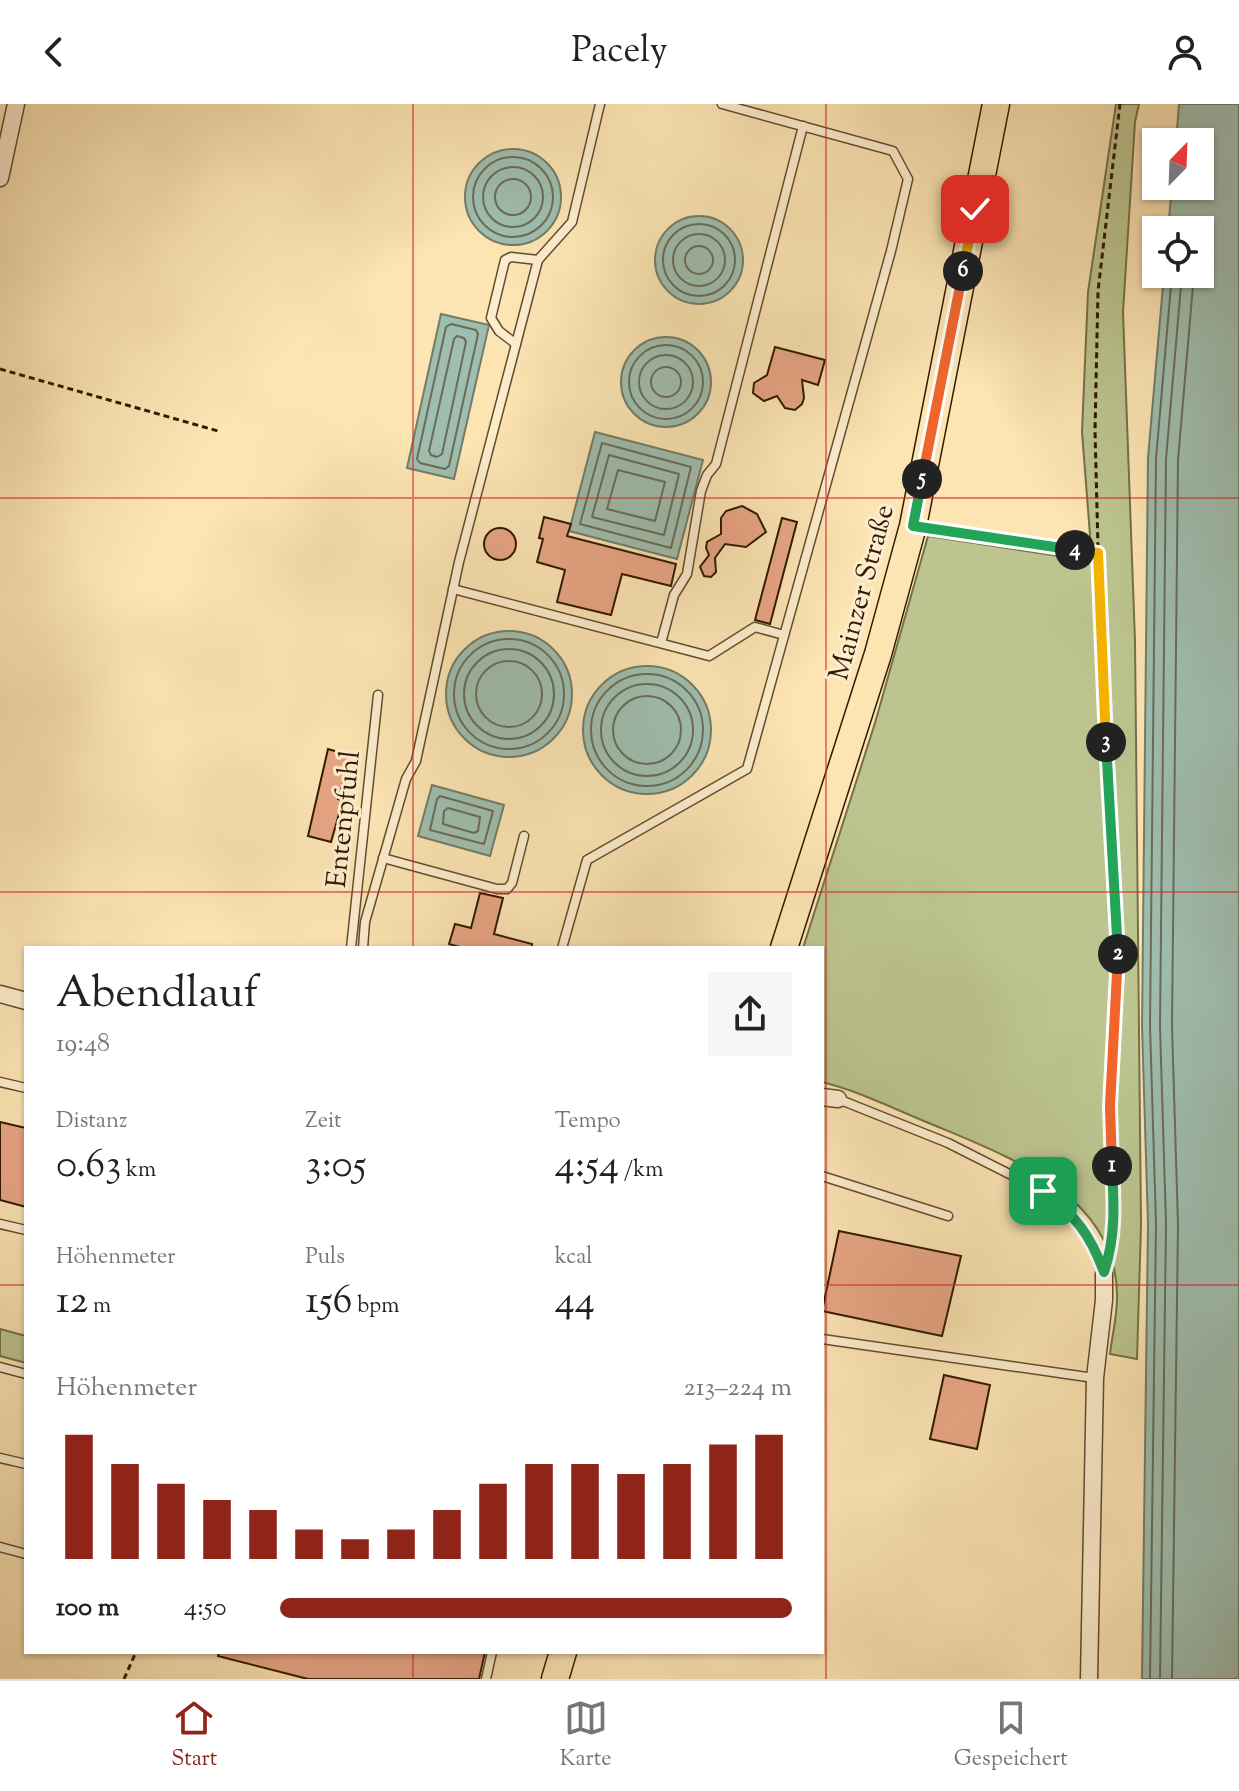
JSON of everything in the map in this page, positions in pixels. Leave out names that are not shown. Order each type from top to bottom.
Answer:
[{"type":"main road","name":"Mainzer Straße","points":[[785,946],[867,692],[913,526],[996,104]]},
{"type":"main road","points":[[555,1679],[562,1654]]},
{"type":"street","points":[[0,178],[16,104]]},
{"type":"street","points":[[0,994],[24,1000]]},
{"type":"street","points":[[1089,1679],[1095,1378],[1104,1272]]},
{"type":"lane","points":[[363,946],[365,922],[383,858],[406,779],[416,761],[453,589],[538,260],[572,222],[600,104]]},
{"type":"lane","points":[[563,946],[587,860],[747,769],[891,251],[908,179],[893,151],[722,104]]},
{"type":"lane","points":[[661,643],[674,595],[687,574],[701,491],[707,475],[716,464],[803,126]]},
{"type":"lane","points":[[516,344],[499,331],[491,318],[505,260],[511,257],[538,260]]},
{"type":"lane","points":[[453,589],[709,656],[755,627],[784,635]]},
{"type":"lane","name":"Entenpfuhl","points":[[351,946],[378,695]]},
{"type":"lane","points":[[383,858],[497,889],[507,889],[512,883],[524,836]]},
{"type":"lane","points":[[0,1082],[24,1088]]},
{"type":"lane","points":[[830,1098],[948,1143],[1043,1191],[1074,1216],[1086,1231],[1104,1272]]},
{"type":"lane","points":[[824,1177],[948,1216]]},
{"type":"lane","points":[[0,1224],[24,1230]]},
{"type":"lane","points":[[824,1339],[1095,1378]]},
{"type":"lane","points":[[0,1367],[24,1373]]},
{"type":"lane","points":[[0,1458],[24,1464]]},
{"type":"lane","points":[[0,1547],[24,1553]]},
{"type":"lane","points":[[486,1679],[492,1654]]},
{"type":"path","points":[[1104,1272],[1114,1221],[1110,1106],[1119,937],[1101,663],[1095,431],[1098,291],[1120,104]]},
{"type":"path","points":[[0,369],[218,431]]},
{"type":"path","points":[[913,526],[1098,553]]},
{"type":"path","points":[[124,1679],[135,1654]]},
{"type":"green space","points":[[1116,104],[1139,104],[1135,122],[1123,312],[1135,641],[1141,1225],[1137,1359],[1110,1354],[1117,1306],[1113,1265],[1101,1235],[1082,1210],[1059,1188],[971,1140],[824,1083],[824,946],[804,946],[875,723],[928,536],[1092,561],[1082,432],[1088,292]]},
{"type":"green space","points":[[0,1329],[24,1335],[24,1362],[0,1356]]},
{"type":"water","points":[[1179,104],[1239,104],[1239,1679],[1142,1679],[1148,1224],[1142,1026],[1148,458],[1163,288],[1214,288],[1214,216],[1169,216],[1171,200],[1214,200],[1214,128],[1177,128]]},
{"type":"water","points":[[513,149],[531,152],[547,163],[558,179],[561,197],[558,215],[547,231],[531,242],[513,245],[495,242],[479,231],[468,215],[465,197],[468,179],[479,163],[495,152]]},
{"type":"water","points":[[699,216],[724,223],[736,235],[743,260],[736,285],[724,297],[699,304],[674,297],[662,285],[655,260],[662,235],[674,223]]},
{"type":"water","points":[[441,314],[489,325],[454,479],[407,468]]},
{"type":"water","points":[[666,337],[683,340],[698,350],[708,365],[711,382],[708,399],[698,414],[683,424],[666,427],[649,424],[634,414],[624,399],[621,382],[624,365],[634,350],[649,340]]},
{"type":"water","points":[[595,432],[703,460],[677,559],[569,531]]},
{"type":"water","points":[[509,631],[533,635],[554,649],[568,670],[572,694],[568,718],[554,739],[533,753],[509,757],[485,753],[464,739],[450,718],[446,694],[450,670],[464,649],[485,635]]},
{"type":"water","points":[[647,666],[671,671],[692,685],[706,706],[711,730],[706,754],[692,775],[671,789],[647,794],[623,789],[602,775],[588,754],[583,730],[588,706],[602,685],[623,671]]},
{"type":"water","points":[[432,785],[504,805],[490,856],[418,836]]},
{"type":"building","points":[[775,347],[825,360],[818,385],[802,380],[804,398],[795,410],[785,408],[777,396],[764,401],[753,393],[754,383],[767,375]]},
{"type":"building","points":[[742,506],[757,514],[766,532],[746,547],[725,544],[715,558],[716,572],[711,577],[704,576],[700,567],[709,555],[707,542],[721,534],[721,518],[726,511]]},
{"type":"building","points":[[544,517],[571,524],[567,536],[676,564],[671,586],[622,574],[611,615],[557,602],[565,570],[537,562]]},
{"type":"building","points":[[782,518],[797,522],[770,624],[755,620]]},
{"type":"building","points":[[500,528],[511,533],[516,544],[511,555],[500,560],[489,555],[484,544],[489,533]]},
{"type":"building","points":[[328,749],[351,756],[338,799],[343,800],[331,842],[308,836]]},
{"type":"building","points":[[480,893],[503,898],[494,934],[532,946],[449,944],[455,924],[471,928]]},
{"type":"building","points":[[0,1122],[24,1128],[24,1206],[0,1200]]},
{"type":"building","points":[[839,1231],[961,1256],[942,1336],[824,1311]]},
{"type":"building","points":[[944,1375],[990,1385],[977,1449],[930,1439]]},
{"type":"building","points":[[485,1654],[479,1679],[308,1679],[218,1656]]},
{"type":"route","points":[[975,209],[913,526],[1098,553],[1101,663],[1119,937],[1110,1106],[1114,1221],[1104,1272],[1086,1231],[1074,1216],[1043,1191]]}]
